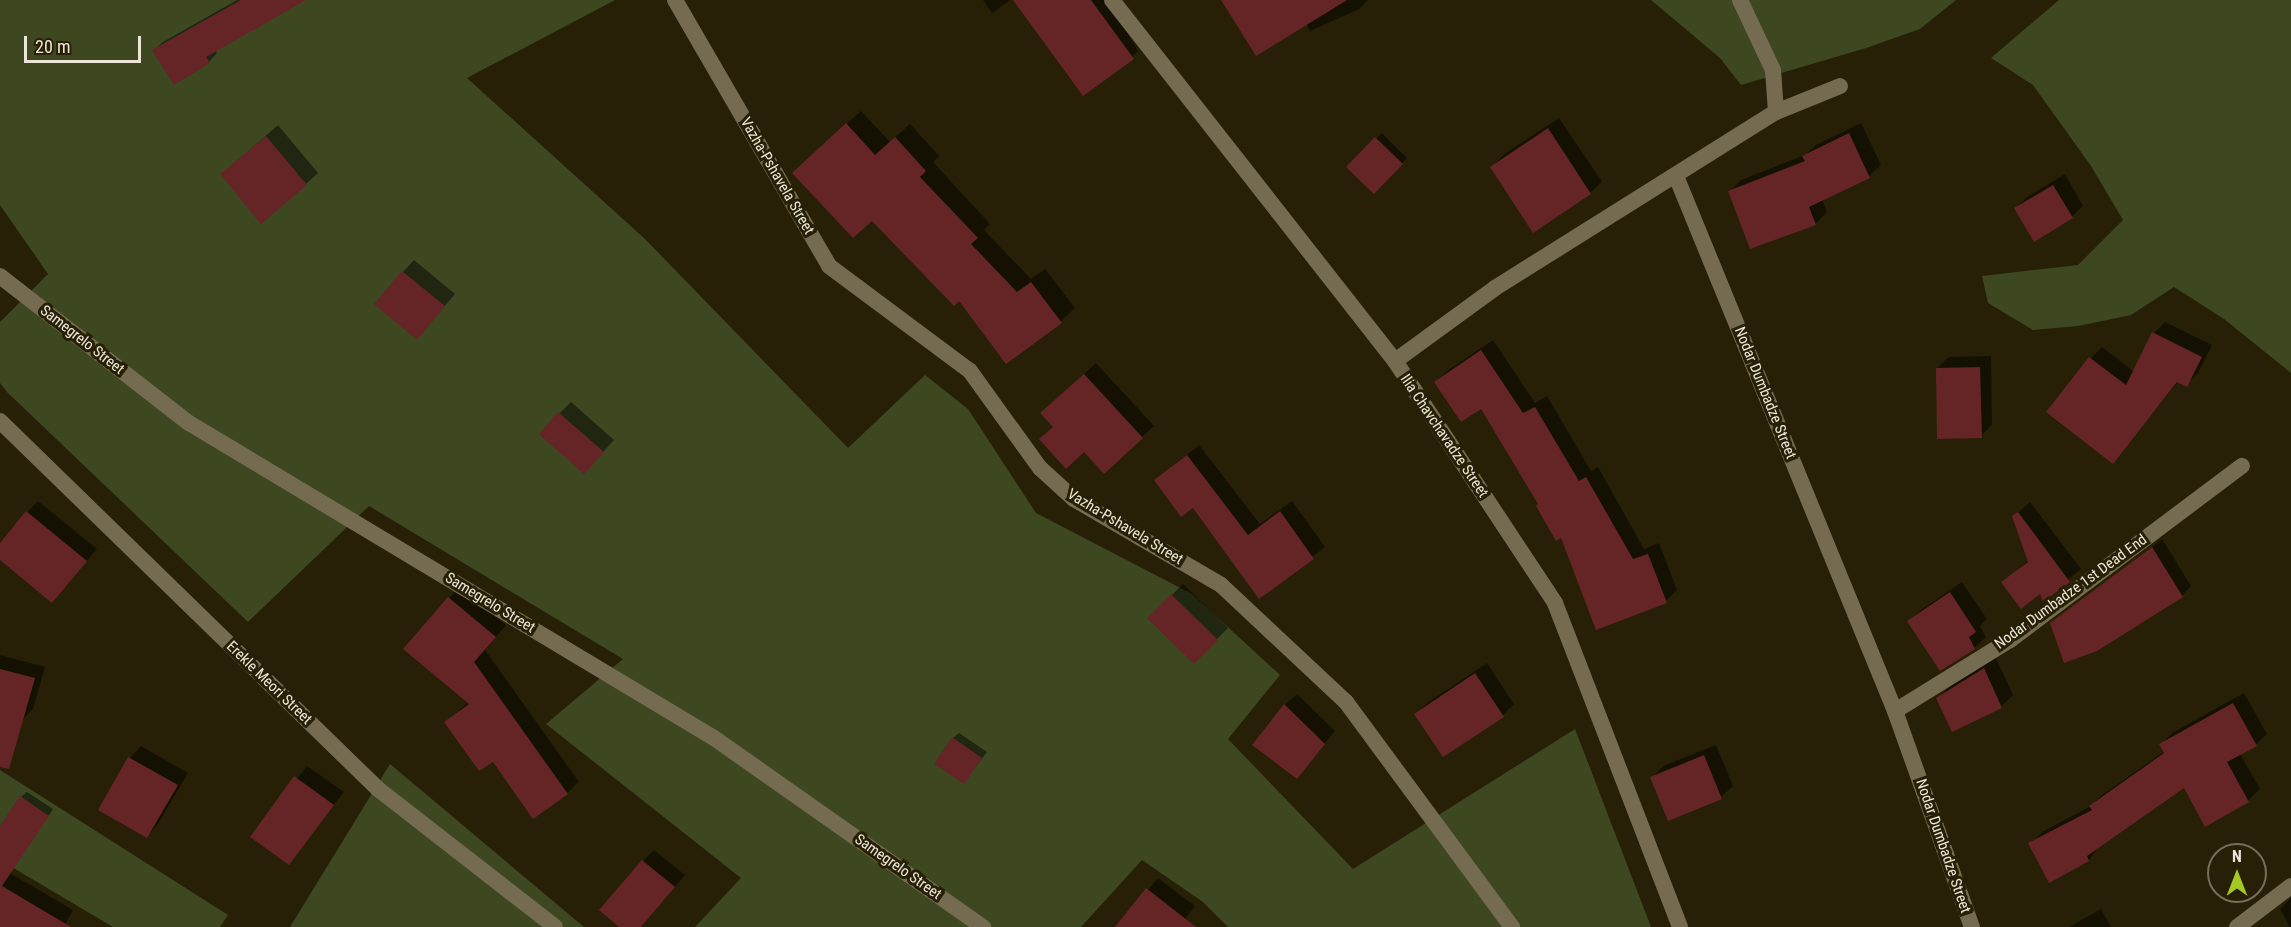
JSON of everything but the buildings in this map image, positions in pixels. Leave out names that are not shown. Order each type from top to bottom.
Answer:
[{"type":"street","name":"Vazha-Pshavela Street","points":[[675,0],[828,266],[970,371],[1040,468],[1074,499],[1221,585],[1346,702],[1512,927]]},
{"type":"street","name":"Ilia Chavchavadze Street","points":[[1112,0],[1395,361],[1555,603],[1680,927]]},
{"type":"street","points":[[1740,0],[1773,70],[1776,112]]},
{"type":"street","points":[[1395,361],[1495,288],[1776,112],[1840,86]]},
{"type":"street","name":"Nodar Dumbadze Street","points":[[1676,176],[1895,711],[1972,927]]},
{"type":"street","name":"Samegrelo Street","points":[[0,276],[189,423],[714,738],[983,927]]},
{"type":"street","name":"Erekle Meori Street","points":[[0,421],[378,789],[555,927]]},
{"type":"street","name":"Nodar Dumbadze 1st Dead End","points":[[1895,711],[2010,640],[2242,466]]},
{"type":"street","points":[[2236,927],[2291,886]]},
{"type":"green space","points":[[0,0],[615,0],[467,78],[645,239],[848,448],[925,375],[968,409],[1036,513],[1192,594],[1280,675],[1228,739],[1353,869],[1575,729],[1651,927],[1228,927],[1203,902],[1142,860],[1081,927],[695,927],[741,878],[546,724],[623,659],[369,506],[248,622],[0,383],[0,322],[48,274],[0,205]]},
{"type":"green space","points":[[1651,0],[1956,0],[1920,29],[1866,48],[1741,85],[1720,58]]},
{"type":"green space","points":[[2059,0],[2291,0],[2291,373],[2224,319],[2174,287],[2131,315],[2078,326],[2033,330],[1988,303],[1982,276],[2078,265],[2123,220],[2091,166],[2033,85],[1991,58]]},
{"type":"green space","points":[[390,764],[584,927],[290,927]]},
{"type":"green space","points":[[0,770],[228,915],[220,927],[113,927],[0,860]]}]
